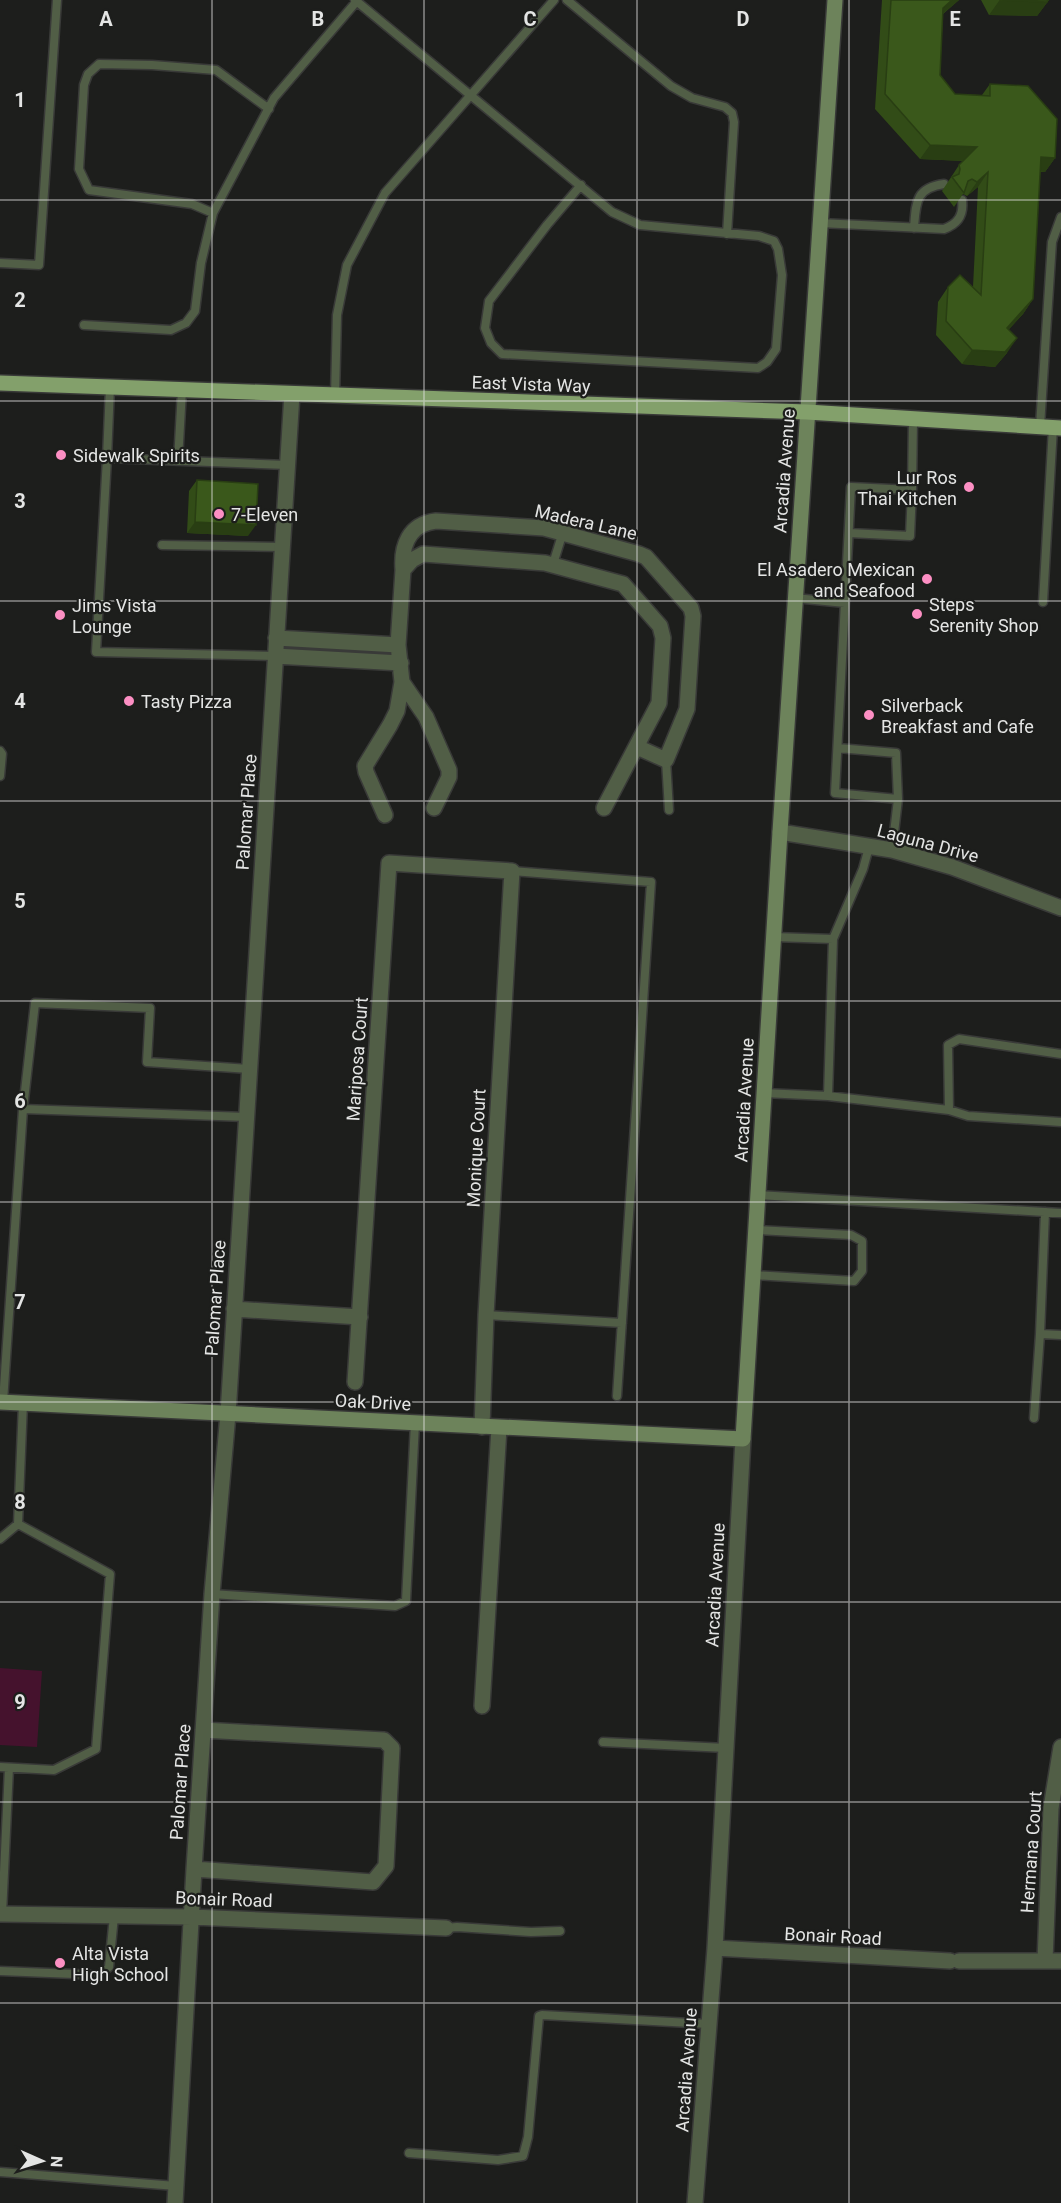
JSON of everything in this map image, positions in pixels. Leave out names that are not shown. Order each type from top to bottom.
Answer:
[{"type":"main road","name":"East Vista Way","points":[[0,383],[807,412],[1052,427]]},
{"type":"street","name":"Arcadia Avenue","points":[[695,2203],[714,1948],[780,832],[835,0]]},
{"type":"street","name":"Palomar Place","points":[[175,2203],[194,1869],[212,1594],[228,1414],[292,394]]},
{"type":"street","name":"Madera Lane","points":[[401,663],[398,645],[403,545],[408,537],[428,522],[544,528],[639,554],[646,557],[691,608],[693,616],[689,697],[683,721],[666,760]]},
{"type":"street","points":[[402,570],[412,560],[423,554],[553,564],[623,584],[662,631],[659,703],[604,808]]},
{"type":"street","points":[[276,638],[398,645]]},
{"type":"street","points":[[275,656],[401,663],[402,682],[397,711],[365,766],[385,815]]},
{"type":"street","points":[[402,682],[426,717],[449,770],[449,777],[434,808]]},
{"type":"street","points":[[637,747],[666,760]]},
{"type":"street","name":"Laguna Drive","points":[[780,832],[892,850],[952,867],[1061,908]]},
{"type":"street","name":"Mariposa Court","points":[[355,1382],[389,863],[512,871]]},
{"type":"street","name":"Monique Court","points":[[482,1427],[486,1315],[512,871]]},
{"type":"street","points":[[234,1309],[360,1317]]},
{"type":"street","name":"Oak Drive","points":[[2,1402],[743,1439]]},
{"type":"street","points":[[482,1706],[499,1428]]},
{"type":"street","points":[[194,1869],[373,1882],[386,1866],[392,1748],[384,1740],[203,1730]]},
{"type":"street","name":"Hermana Court","points":[[1045,1961],[1051,1808],[1061,1747]]},
{"type":"street","name":"Bonair Road","points":[[1,1914],[192,1917],[446,1928]]},
{"type":"street","name":"Bonair Road","points":[[714,1948],[954,1961],[1061,1961]]},
{"type":"lane","points":[[0,263],[39,265],[57,0]]},
{"type":"lane","points":[[335,396],[337,315],[347,265],[385,193],[554,0]]},
{"type":"lane","points":[[567,0],[671,86],[692,98],[725,107],[732,112],[734,122],[727,234]]},
{"type":"lane","points":[[84,325],[171,330],[186,323],[195,311],[201,263],[213,213],[274,98],[356,1],[471,94],[581,185],[612,212],[640,225],[759,236],[774,241],[778,249],[782,275],[776,349],[767,362],[758,368],[502,354],[491,343],[485,328],[489,301],[581,185]]},
{"type":"lane","points":[[213,213],[192,204],[89,190],[79,169],[84,85],[88,74],[99,64],[216,70],[269,109]]},
{"type":"lane","points":[[914,228],[916,202],[920,195],[928,189],[944,184]]},
{"type":"lane","points":[[820,223],[944,229],[953,225],[960,218],[963,208],[962,200]]},
{"type":"lane","points":[[1043,602],[1052,427],[1052,243],[1061,218]]},
{"type":"lane","points":[[110,387],[96,652],[275,656]]},
{"type":"lane","points":[[178,461],[182,390]]},
{"type":"lane","points":[[849,533],[910,536],[913,419]]},
{"type":"lane","points":[[107,458],[287,465]]},
{"type":"lane","points":[[898,799],[835,793],[851,487],[912,490]]},
{"type":"lane","points":[[553,564],[563,532]]},
{"type":"lane","points":[[162,545],[282,547]]},
{"type":"lane","points":[[795,597],[845,603]]},
{"type":"lane","points":[[838,748],[896,753],[898,799],[892,850]]},
{"type":"lane","points":[[0,751],[2,754],[0,776]]},
{"type":"lane","points":[[666,760],[669,810]]},
{"type":"lane","points":[[828,1096],[833,939],[869,846]]},
{"type":"lane","points":[[512,871],[651,882],[617,1396]]},
{"type":"lane","points":[[774,937],[833,939]]},
{"type":"lane","points":[[2,1402],[23,1109],[35,1004],[150,1008],[147,1062],[249,1069]]},
{"type":"lane","points":[[949,1110],[948,1045],[959,1039],[1061,1054]]},
{"type":"lane","points":[[764,1093],[828,1096],[949,1110],[968,1116],[1061,1122]]},
{"type":"lane","points":[[23,1109],[246,1117]]},
{"type":"lane","points":[[758,1195],[1061,1213]]},
{"type":"lane","points":[[1034,1418],[1045,1212]]},
{"type":"lane","points":[[753,1275],[854,1281],[862,1271],[862,1241],[851,1235],[756,1230]]},
{"type":"lane","points":[[486,1315],[622,1323]]},
{"type":"lane","points":[[1040,1334],[1061,1335]]},
{"type":"lane","points":[[0,1539],[18,1524],[24,1403]]},
{"type":"lane","points":[[212,1594],[395,1606],[406,1601],[415,1424]]},
{"type":"lane","points":[[1,1914],[4,1767],[54,1770],[96,1749],[110,1574],[18,1524]]},
{"type":"lane","points":[[603,1742],[726,1748]]},
{"type":"lane","points":[[0,1971],[99,1975],[109,1967],[114,1916]]},
{"type":"lane","points":[[446,1928],[560,1931]]},
{"type":"lane","points":[[409,2153],[498,2160],[524,2156],[528,2137],[539,2016],[709,2024]]},
{"type":"lane","points":[[0,2172],[176,2186]]},
{"type":"shaded area","points":[[0,1668],[42,1671],[37,1747],[0,1745]]},
{"type":"building","points":[[891,0],[952,0],[943,8],[940,75],[955,94],[990,96],[990,84],[1028,86],[1057,119],[1055,158],[1041,157],[1033,299],[1007,328],[1017,338],[1005,352],[972,350],[946,321],[948,287],[960,275],[981,295],[988,172],[977,182],[972,179],[968,181],[964,193],[952,177],[959,174],[959,165],[977,147],[930,145],[885,94]]},
{"type":"building","points":[[999,0],[1048,0],[1047,2]]},
{"type":"building","name":"7-Eleven","points":[[197,480],[258,484],[256,525],[195,522]]},
{"type":"place","name":"Sidewalk Spirits","points":[[61,455]]},
{"type":"place","name":"Lur Ros Thai Kitchen","points":[[969,487]]},
{"type":"place","name":"7-Eleven","points":[[219,514]]},
{"type":"place","name":"El Asadero Mexican and Seafood","points":[[927,579]]},
{"type":"place","name":"Steps Serenity Shop","points":[[917,614]]},
{"type":"place","name":"Jims Vista Lounge","points":[[60,615]]},
{"type":"place","name":"Tasty Pizza","points":[[129,701]]},
{"type":"place","name":"Silverback Breakfast and Cafe","points":[[869,715]]},
{"type":"place","name":"Alta Vista High School","points":[[60,1963]]}]
